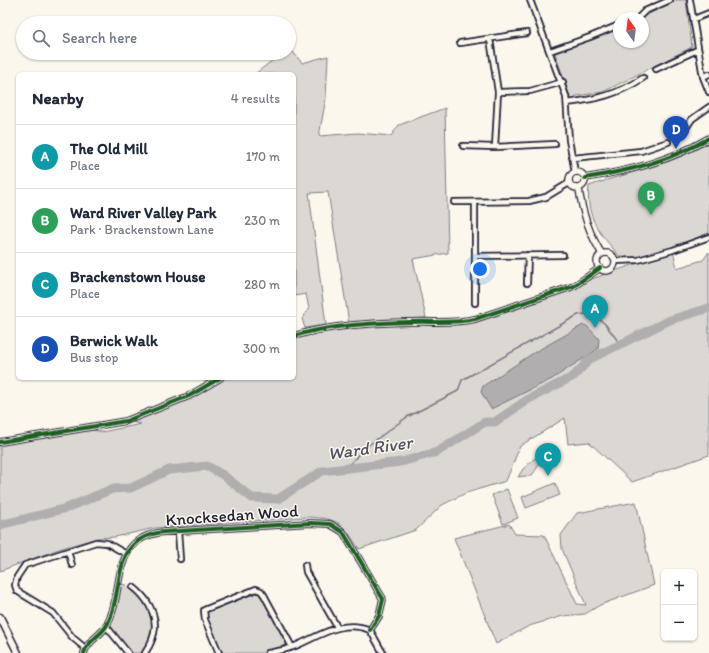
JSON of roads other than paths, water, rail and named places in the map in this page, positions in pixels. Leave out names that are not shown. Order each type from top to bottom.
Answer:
[{"type":"main road","points":[[0,617],[18,653]]},
{"type":"street","points":[[530,0],[562,82],[568,103],[569,140],[575,172]]},
{"type":"street","points":[[644,12],[670,0]]},
{"type":"street","points":[[690,0],[694,19],[697,50],[703,77],[709,92]]},
{"type":"street","points":[[694,19],[709,14]]},
{"type":"street","points":[[550,51],[613,27]]},
{"type":"street","points":[[460,43],[527,33]]},
{"type":"street","points":[[490,39],[498,92],[495,147]]},
{"type":"street","points":[[656,69],[697,50]]},
{"type":"street","points":[[703,77],[709,74]]},
{"type":"street","points":[[568,103],[599,99],[625,90],[643,78]]},
{"type":"street","points":[[498,92],[530,91],[562,82]]},
{"type":"street","points":[[682,134],[692,119],[709,107]]},
{"type":"street","points":[[585,178],[614,174],[658,161],[709,138]]},
{"type":"street","points":[[573,158],[641,150],[668,142]]},
{"type":"street","points":[[462,146],[495,147],[555,144]]},
{"type":"street","points":[[569,183],[572,187],[579,189],[584,186],[585,178],[582,174],[575,172]]},
{"type":"street","points":[[454,202],[475,203],[528,201],[546,197],[569,183],[571,175],[575,172]]},
{"type":"street","points":[[579,189],[584,212],[592,235],[602,254]]},
{"type":"street","points":[[475,203],[475,303]]},
{"type":"street","points":[[616,261],[638,260],[673,250],[709,237]]},
{"type":"street","points":[[602,254],[611,254],[616,261]]},
{"type":"street","points":[[602,254],[598,260],[600,268],[606,271],[611,270],[616,261]]},
{"type":"street","points":[[527,283],[528,255]]},
{"type":"street","points":[[475,256],[562,255]]},
{"type":"street","points":[[296,336],[326,329],[410,322],[459,323],[574,286],[600,268]]},
{"type":"street","points":[[0,442],[126,421],[186,398],[217,380]]},
{"type":"street","name":"Knocksedan Wood","points":[[85,650],[106,626],[112,612],[118,576],[126,554],[142,536],[178,531],[311,523],[334,526],[347,538],[383,599],[379,616],[370,630]]},
{"type":"street","points":[[178,531],[180,558]]},
{"type":"street","points":[[85,650],[72,638],[53,613],[20,593],[15,585],[19,572],[26,565],[68,551],[102,542],[114,546],[126,554]]},
{"type":"street","points":[[68,551],[72,565]]},
{"type":"street","points":[[305,565],[306,572],[336,627]]},
{"type":"street","points":[[133,587],[139,591],[150,607],[155,618],[155,634],[145,653]]},
{"type":"street","points":[[219,653],[205,620],[204,610],[256,589],[261,591],[264,595],[292,647]]},
{"type":"street","points":[[268,653],[292,647],[336,627],[352,625],[370,630],[383,653]]},
{"type":"street","points":[[106,626],[128,653]]},
{"type":"waterway","name":"Ward River","points":[[0,525],[67,508],[112,489],[131,488],[169,470],[207,466],[223,475],[252,498],[278,499],[322,471],[401,462],[437,452],[485,422],[495,422],[527,400],[574,376],[590,359],[670,320],[709,308]]},
{"type":"waterway","points":[[337,470],[351,463],[362,450],[407,417],[458,391],[462,380],[578,315],[592,313],[605,324],[621,345]]},
{"type":"place","name":"Berwick Walk","points":[[676,149]]},
{"type":"place","name":"Ward River Valley Park","points":[[651,215]]},
{"type":"place","name":"The Old Mill","points":[[595,328]]},
{"type":"place","name":"Brackenstown House","points":[[548,476]]}]
